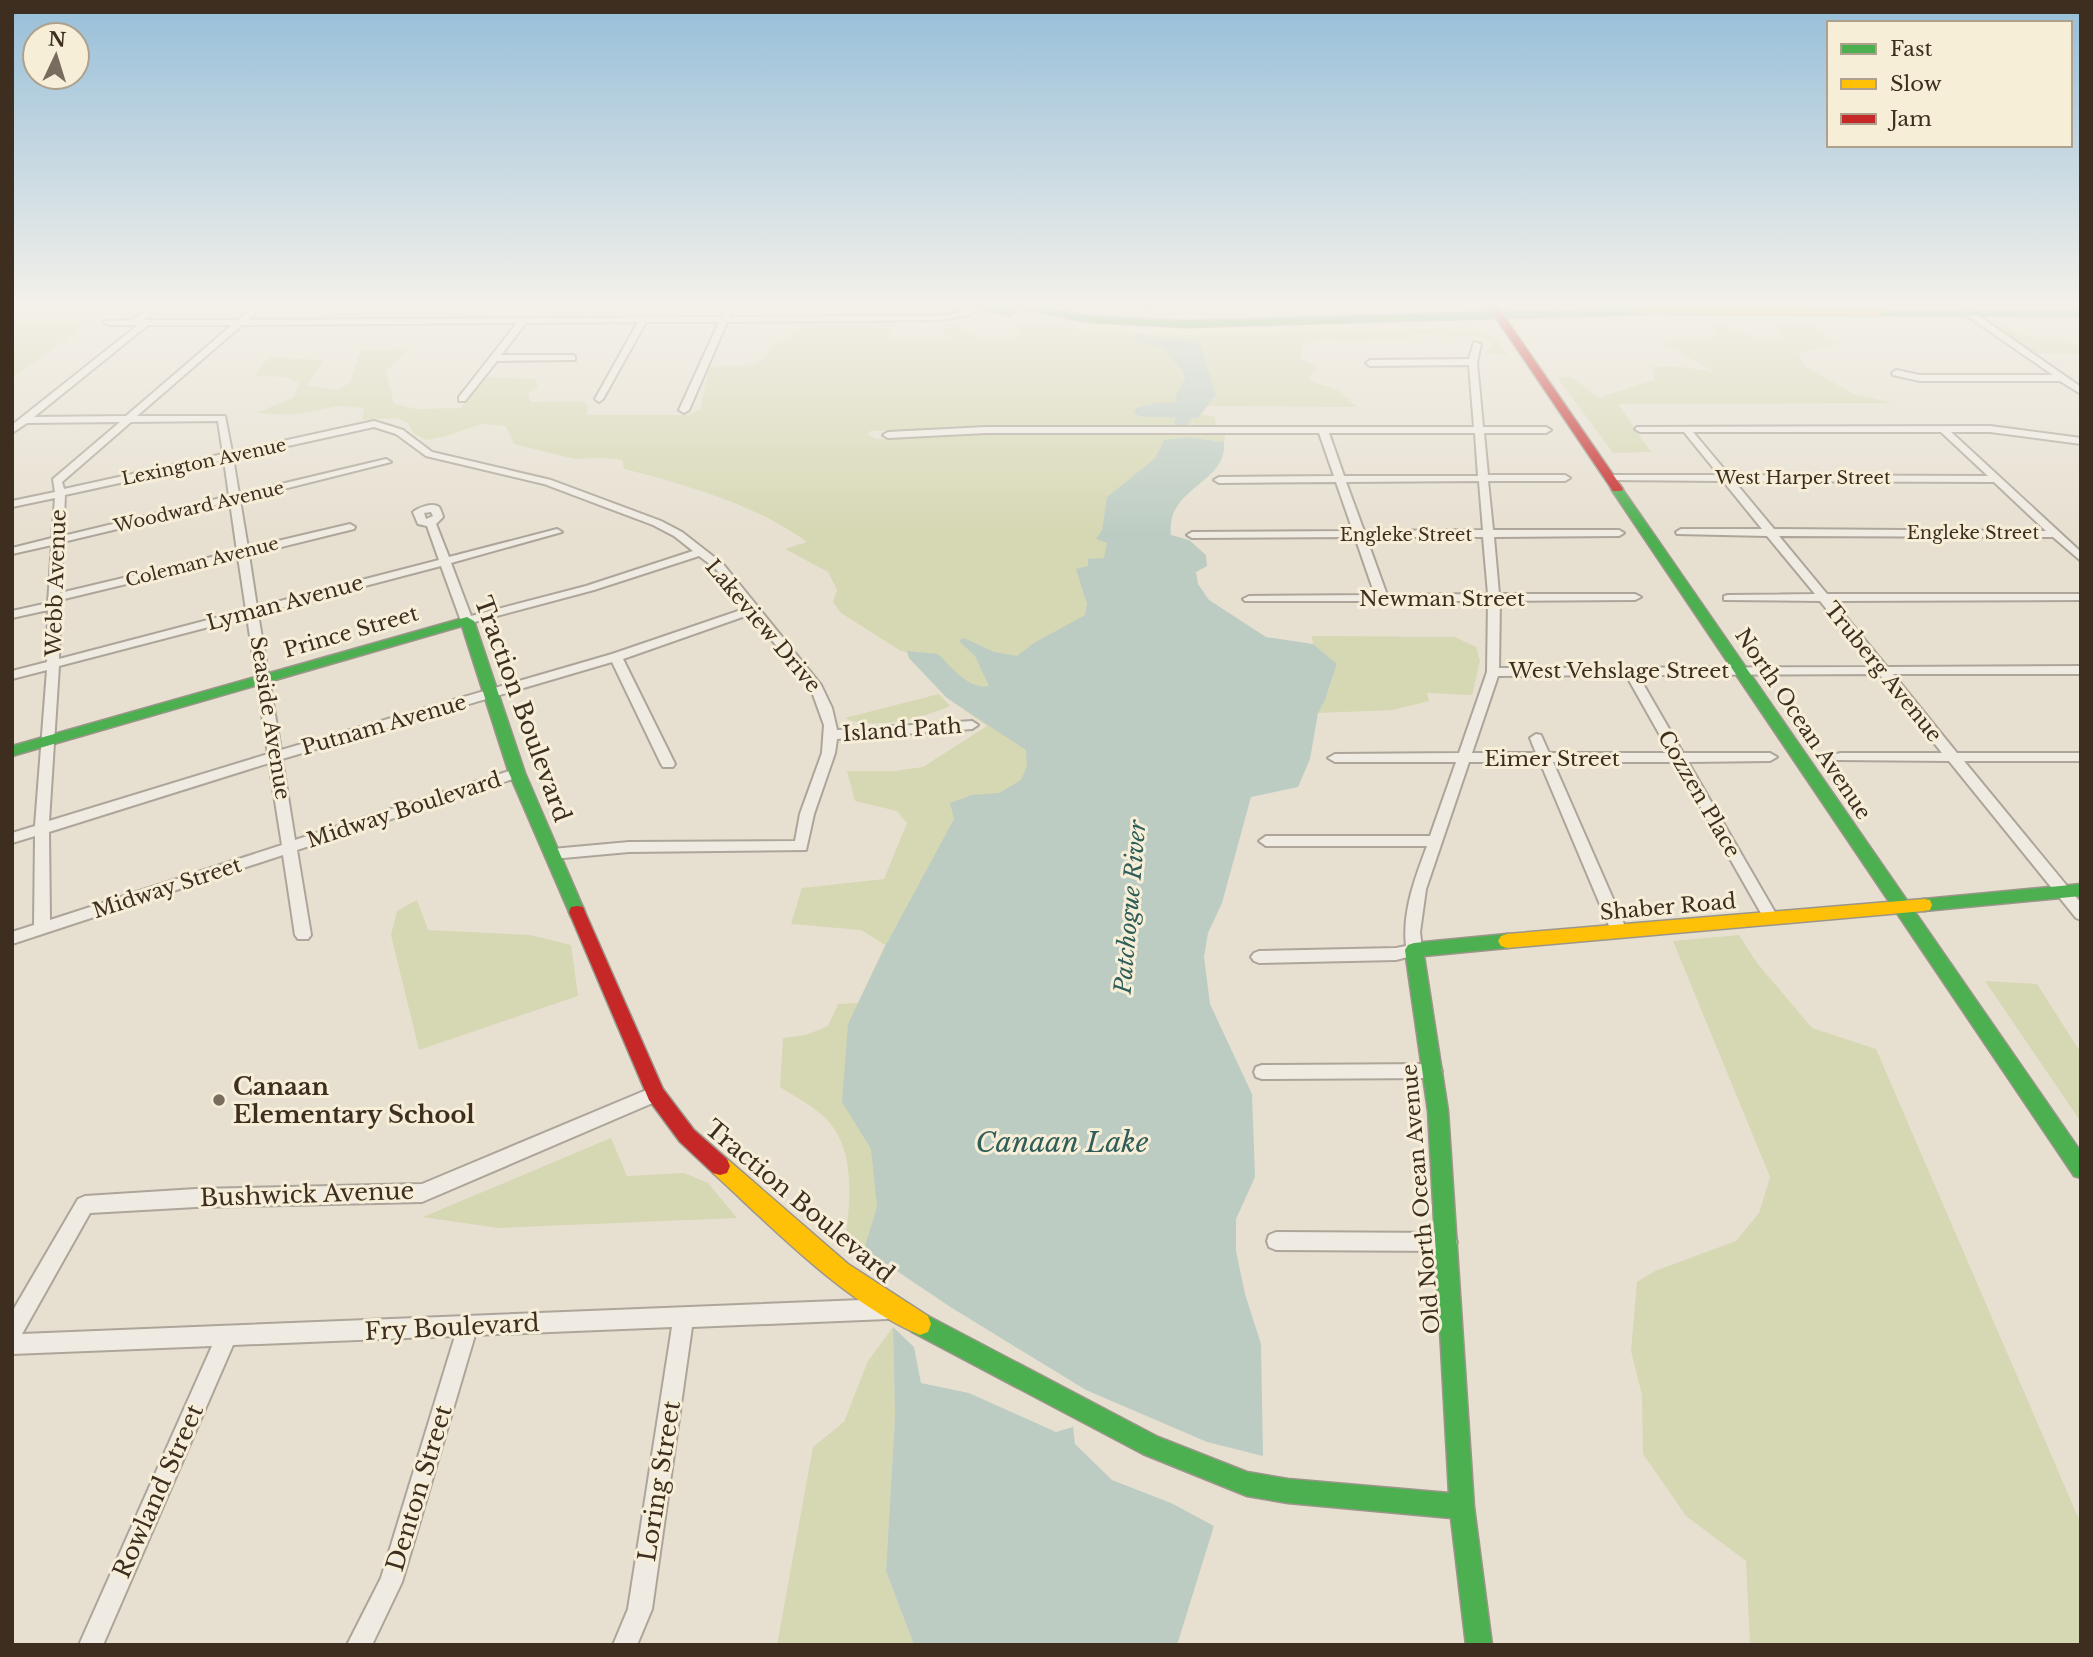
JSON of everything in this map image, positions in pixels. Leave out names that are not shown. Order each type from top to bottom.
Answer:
[{"type":"main road","name":"North Ocean Avenue","points":[[1544,380],[2081,1169]]},
{"type":"main road","name":"Prince Street","points":[[12,751],[467,621]]},
{"type":"main road","name":"Traction Boulevard","points":[[467,621],[493,693],[517,773],[656,1094],[687,1136],[803,1240],[892,1308],[1151,1446],[1247,1484],[1289,1491],[1462,1507]]},
{"type":"main road","name":"Shaber Road","points":[[1414,950],[1443,945],[1620,933],[2081,890]]},
{"type":"main road","name":"Old North Ocean Avenue","points":[[1414,950],[1420,1007],[1434,1071],[1448,1242],[1462,1507],[1479,1645]]},
{"type":"street","points":[[12,430],[74,380]]},
{"type":"street","name":"Webb Avenue","points":[[42,929],[42,828],[53,664],[60,493],[57,481],[175,380]]},
{"type":"street","points":[[462,400],[476,380]]},
{"type":"street","points":[[599,399],[609,380]]},
{"type":"street","points":[[684,411],[697,380]]},
{"type":"street","name":"Old North Ocean Avenue","points":[[1414,950],[1414,914],[1434,841],[1493,672],[1494,600],[1475,380]]},
{"type":"street","points":[[2065,380],[2081,391]]},
{"type":"street","name":"Seaside Avenue","points":[[130,419],[222,418],[303,935]]},
{"type":"street","points":[[25,420],[130,419]]},
{"type":"street","name":"Lexington Avenue","points":[[12,504],[374,424],[395,427],[410,439]]},
{"type":"street","points":[[1942,428],[2081,558]]},
{"type":"street","points":[[888,435],[986,429],[1546,430]]},
{"type":"street","points":[[1640,429],[1999,429],[2081,442]]},
{"type":"street","points":[[1322,430],[1382,598]]},
{"type":"street","name":"Truberg Avenue","points":[[1687,430],[2081,914]]},
{"type":"street","name":"Lakeview Drive","points":[[410,439],[415,447],[429,454],[547,482],[657,523],[719,566],[817,688],[827,706],[832,735],[826,768],[808,812],[801,846],[629,847],[552,854]]},
{"type":"street","name":"Woodward Avenue","points":[[12,551],[386,462]]},
{"type":"street","points":[[1219,480],[1565,478]]},
{"type":"street","name":"West Harper Street","points":[[1611,478],[1996,479]]},
{"type":"street","name":"Traction Boulevard","points":[[431,523],[467,621]]},
{"type":"street","name":"Coleman Avenue","points":[[12,615],[54,601],[242,552],[350,527]]},
{"type":"street","name":"Lyman Avenue","points":[[12,675],[558,532]]},
{"type":"street","name":"Engleke Street","points":[[1681,532],[2054,534]]},
{"type":"street","name":"Engleke Street","points":[[1192,535],[1619,533]]},
{"type":"street","name":"Prince Street","points":[[467,621],[590,588],[701,552]]},
{"type":"street","name":"Newman Street","points":[[1249,599],[1494,600],[1635,597]]},
{"type":"street","points":[[1728,598],[2081,597]]},
{"type":"street","name":"Putnam Avenue","points":[[12,838],[273,757],[616,657],[754,609]]},
{"type":"street","points":[[616,657],[668,764]]},
{"type":"street","name":"Cozzen Place","points":[[1629,670],[1771,918]]},
{"type":"street","name":"West Vehslage Street","points":[[1493,672],[2081,670]]},
{"type":"street","name":"Island Path","points":[[832,735],[972,725]]},
{"type":"street","points":[[1536,738],[1620,933]]},
{"type":"street","name":"Eimer Street","points":[[1335,758],[1546,760],[1770,757]]},
{"type":"street","points":[[1840,757],[2081,757]]},
{"type":"street","name":"Midway Boulevard","points":[[291,847],[517,773]]},
{"type":"street","points":[[1266,841],[1434,841]]},
{"type":"street","name":"Midway Street","points":[[12,938],[291,847]]},
{"type":"street","name":"Shaber Road","points":[[1259,957],[1396,954],[1414,950]]},
{"type":"street","points":[[1262,1072],[1434,1071]]},
{"type":"street","name":"Bushwick Avenue","points":[[12,1331],[85,1205],[196,1198],[422,1193],[656,1094]]},
{"type":"street","points":[[1276,1241],[1448,1242]]},
{"type":"street","name":"Fry Boulevard","points":[[12,1344],[892,1308]]},
{"type":"street","name":"Loring Street","points":[[625,1645],[639,1609],[684,1316]]},
{"type":"street","name":"Denton Street","points":[[359,1645],[391,1583],[468,1327]]},
{"type":"street","name":"Rowland Street","points":[[91,1645],[226,1337]]},
{"type":"green space","points":[[293,380],[310,380],[307,385],[336,390],[351,380],[388,380],[394,404],[416,409],[461,408],[482,380],[536,380],[538,386],[528,394],[531,402],[581,401],[587,404],[587,415],[687,415],[700,410],[706,380],[1185,380],[1177,403],[1157,403],[1136,408],[1134,414],[1143,417],[1198,418],[1201,414],[1215,417],[1216,428],[983,427],[870,431],[868,435],[876,439],[990,433],[1226,433],[1224,442],[1188,437],[1164,440],[1155,458],[1107,497],[1102,530],[1118,566],[922,1183],[864,1249],[846,1235],[848,1168],[839,1136],[817,1111],[780,1087],[783,1038],[806,1035],[828,1026],[838,1004],[858,1003],[885,945],[861,930],[791,924],[802,888],[884,879],[907,823],[897,811],[855,801],[847,771],[894,771],[923,767],[987,726],[947,698],[909,658],[907,652],[901,651],[841,613],[833,602],[837,590],[828,572],[785,549],[807,542],[742,506],[696,489],[624,469],[622,460],[575,459],[514,444],[506,426],[482,424],[426,440],[414,434],[408,423],[396,418],[362,420],[364,408],[339,406],[290,415],[256,413],[293,398],[299,383]]},
{"type":"green space","points":[[1193,380],[1312,380],[1338,390],[1357,407],[1206,406],[1214,399]]},
{"type":"green space","points":[[1559,380],[1576,380],[1599,398],[1653,380],[1830,380],[1854,394],[1893,403],[1618,404],[1651,452],[1613,453]]},
{"type":"green space","points":[[1312,636],[1455,637],[1476,647],[1480,661],[1472,695],[1427,693],[1429,701],[1393,710],[1318,713],[1337,665],[1313,644]]},
{"type":"green space","points":[[939,694],[950,706],[926,715],[883,723],[856,722],[845,718]]},
{"type":"green space","points":[[417,900],[428,930],[530,935],[571,945],[578,996],[419,1050],[391,935],[397,911]]},
{"type":"green space","points":[[1739,935],[1757,963],[1812,1028],[1876,1049],[2081,1524],[2081,1645],[1750,1645],[1746,1561],[1686,1516],[1643,1454],[1642,1395],[1631,1351],[1637,1282],[1655,1271],[1736,1241],[1759,1213],[1770,1177],[1673,941]]},
{"type":"green space","points":[[1985,981],[2037,984],[2081,1053],[2081,1122]]},
{"type":"green space","points":[[611,1138],[627,1176],[684,1173],[708,1183],[737,1218],[498,1228],[423,1217]]},
{"type":"green space","points":[[893,1327],[895,1416],[886,1571],[914,1645],[777,1645],[813,1447],[844,1422],[868,1361]]},
{"type":"water","points":[[1184,380],[1211,380],[1216,395],[1198,418],[1143,417],[1134,414],[1136,408],[1177,402],[1176,395]]},
{"type":"water","name":"Canaan Lake","points":[[1188,437],[1224,442],[1223,456],[1217,467],[1177,506],[1172,519],[1171,535],[1189,540],[1206,555],[1207,566],[1196,572],[1198,584],[1209,600],[1266,637],[1313,644],[1337,664],[1318,713],[1310,759],[1298,787],[1251,797],[1222,903],[1208,933],[1204,957],[1210,1004],[1252,1094],[1255,1177],[1236,1219],[1236,1251],[1245,1294],[1261,1344],[1263,1456],[1207,1442],[1086,1390],[952,1308],[864,1249],[877,1207],[871,1149],[842,1102],[848,1024],[886,945],[954,819],[950,803],[972,795],[999,793],[1021,780],[1027,766],[1026,750],[947,698],[909,658],[907,651],[938,654],[967,681],[974,685],[989,686],[975,656],[959,641],[964,638],[994,652],[1017,656],[1034,643],[1085,615],[1087,604],[1076,569],[1088,566],[1088,559],[1104,558],[1107,543],[1096,539],[1102,530],[1107,497],[1155,458],[1164,440]]},
{"type":"water","points":[[893,1327],[914,1347],[921,1383],[969,1393],[1056,1432],[1073,1427],[1075,1444],[1112,1480],[1171,1503],[1214,1526],[1177,1645],[914,1645],[886,1571],[895,1416]]},
{"type":"waterway","name":"Patchogue River","points":[[1182,422],[1198,387],[1195,380]]},
{"type":"traffic: fast","points":[[1617,489],[2081,1169]]},
{"type":"traffic: fast","points":[[12,751],[467,621],[517,773],[577,912]]},
{"type":"traffic: fast","points":[[1924,905],[2081,890]]},
{"type":"traffic: fast","points":[[1479,1645],[1462,1507],[1438,1111],[1414,950],[1507,941]]},
{"type":"traffic: fast","points":[[920,1324],[1151,1446],[1247,1484],[1288,1491],[1462,1507]]},
{"type":"traffic: slow","points":[[1507,941],[1924,905]]},
{"type":"traffic: slow","points":[[720,1166],[841,1272],[866,1291],[920,1324]]},
{"type":"traffic: jam","points":[[1543,380],[1617,489]]},
{"type":"traffic: jam","points":[[577,912],[656,1094],[687,1136],[720,1166]]},
{"type":"place","name":"Canaan Elementary School","points":[[219,1100]]}]
